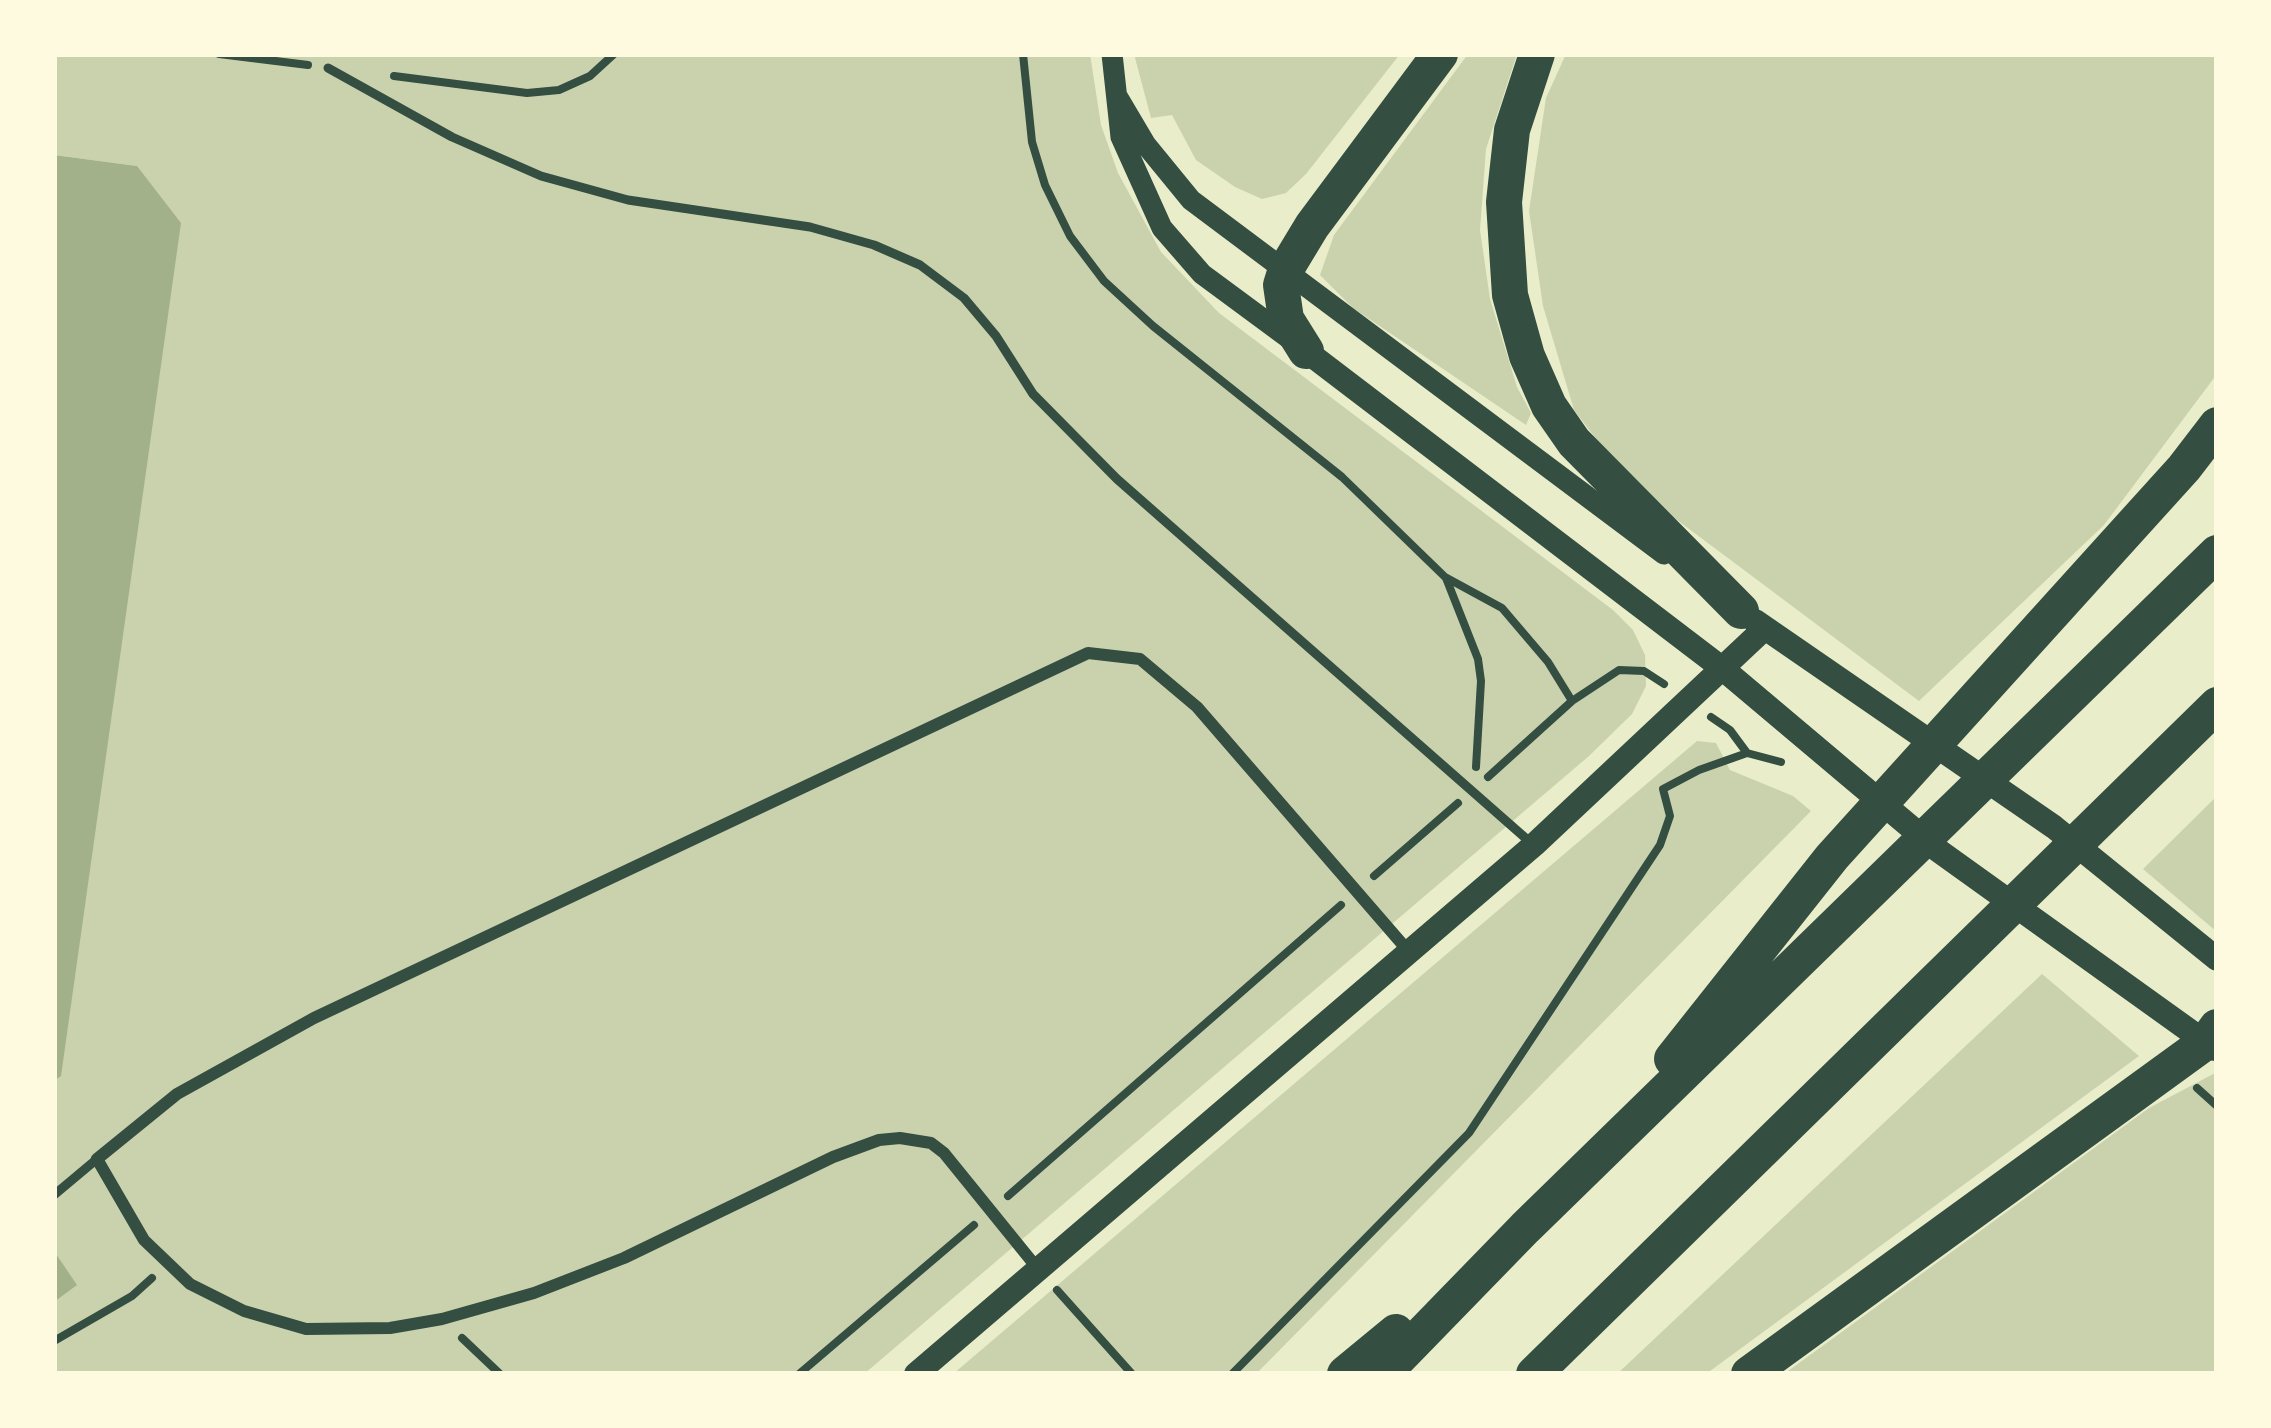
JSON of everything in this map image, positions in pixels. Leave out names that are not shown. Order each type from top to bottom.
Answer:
[{"type":"highway","points":[[1306,351],[1286,319],[1282,285],[1286,269],[1312,226],[1440,54]]},
{"type":"highway","points":[[1537,54],[1512,130],[1504,202],[1510,295],[1527,356],[1550,406],[1574,442],[1753,620]]},
{"type":"highway","points":[[1581,1174],[1832,857],[2184,468],[2217,424]]},
{"type":"highway","points":[[1382,1374],[1525,1228],[2217,554]]},
{"type":"highway","points":[[1534,1374],[2217,706]]},
{"type":"highway","points":[[1749,1374],[2213,1040]]},
{"type":"highway","points":[[1345,1374],[1525,1228]]},
{"type":"main road","points":[[1306,351],[1724,669],[1939,851],[2213,1040]]},
{"type":"main road","points":[[916,1374],[1534,845],[1724,669],[1753,620],[2054,827],[2217,959]]},
{"type":"street","points":[[1112,54],[1121,137],[1137,178],[1173,243],[1227,295],[1306,351]]},
{"type":"street","points":[[1117,96],[1145,145],[1191,200],[1753,620]]},
{"type":"street","points":[[1039,1270],[954,1162],[931,1143],[900,1138],[833,1157],[624,1258],[534,1293],[442,1319],[389,1328],[306,1330],[215,1298],[166,1264],[144,1240],[97,1160],[177,1094],[314,1018],[1088,652],[1140,659],[1197,706],[1410,953]]},
{"type":"lane","points":[[328,68],[452,136],[541,176],[628,200],[810,227],[874,245],[920,265],[964,298],[996,336],[1033,394],[1117,479],[1534,845]]},
{"type":"lane","points":[[54,1195],[97,1160]]},
{"type":"path","points":[[219,54],[526,93],[559,90],[590,76],[614,54]]},
{"type":"path","points":[[1023,54],[1032,142],[1045,185],[1070,236],[1104,281],[1342,477],[1445,577],[1502,608],[1572,701]]},
{"type":"path","points":[[1445,577],[1472,638],[1481,681],[1474,790]]},
{"type":"path","points":[[799,1374],[1572,701],[1610,673],[1644,670]]},
{"type":"path","points":[[1232,1374],[1468,1133],[1660,845],[1670,816],[1664,789],[1747,752]]},
{"type":"path","points":[[2206,1097],[2217,1106]]},
{"type":"path","points":[[54,1342],[132,1296],[166,1264]]},
{"type":"path","points":[[1039,1270],[1132,1374]]},
{"type":"path","points":[[442,1319],[500,1374]]},
{"type":"shaded area","points":[[54,54],[1090,54],[1101,125],[1118,173],[1161,252],[1219,313],[1613,610],[1633,630],[1645,655],[1646,686],[1632,714],[1589,756],[864,1374],[54,1374],[54,214],[137,166],[54,155]]},
{"type":"shaded area","points":[[1134,54],[1400,54],[1306,174],[1286,193],[1262,199],[1196,160],[1172,115],[1151,118]]},
{"type":"shaded area","points":[[1468,54],[1517,54],[1486,149],[1480,230],[1490,299],[1517,387],[1531,413],[1526,425],[1353,308],[1320,275],[1334,235]]},
{"type":"shaded area","points":[[1566,54],[2217,54],[2217,374],[2104,525],[1919,701],[1633,487],[1574,410],[1543,306],[1529,211],[1546,98]]},
{"type":"shaded area","points":[[54,155],[137,166],[181,223],[61,1076],[54,1081]]},
{"type":"shaded area","points":[[1697,741],[1716,743],[1730,770],[1793,796],[1811,811],[1256,1374],[953,1374]]},
{"type":"shaded area","points":[[2217,796],[2217,932],[2143,869]]},
{"type":"shaded area","points":[[2042,974],[2139,1056],[1706,1374],[1617,1374]]},
{"type":"shaded area","points":[[2217,1072],[2217,1374],[1784,1374],[2149,1108]]},
{"type":"shaded area","points":[[54,1251],[77,1285],[54,1302]]}]
